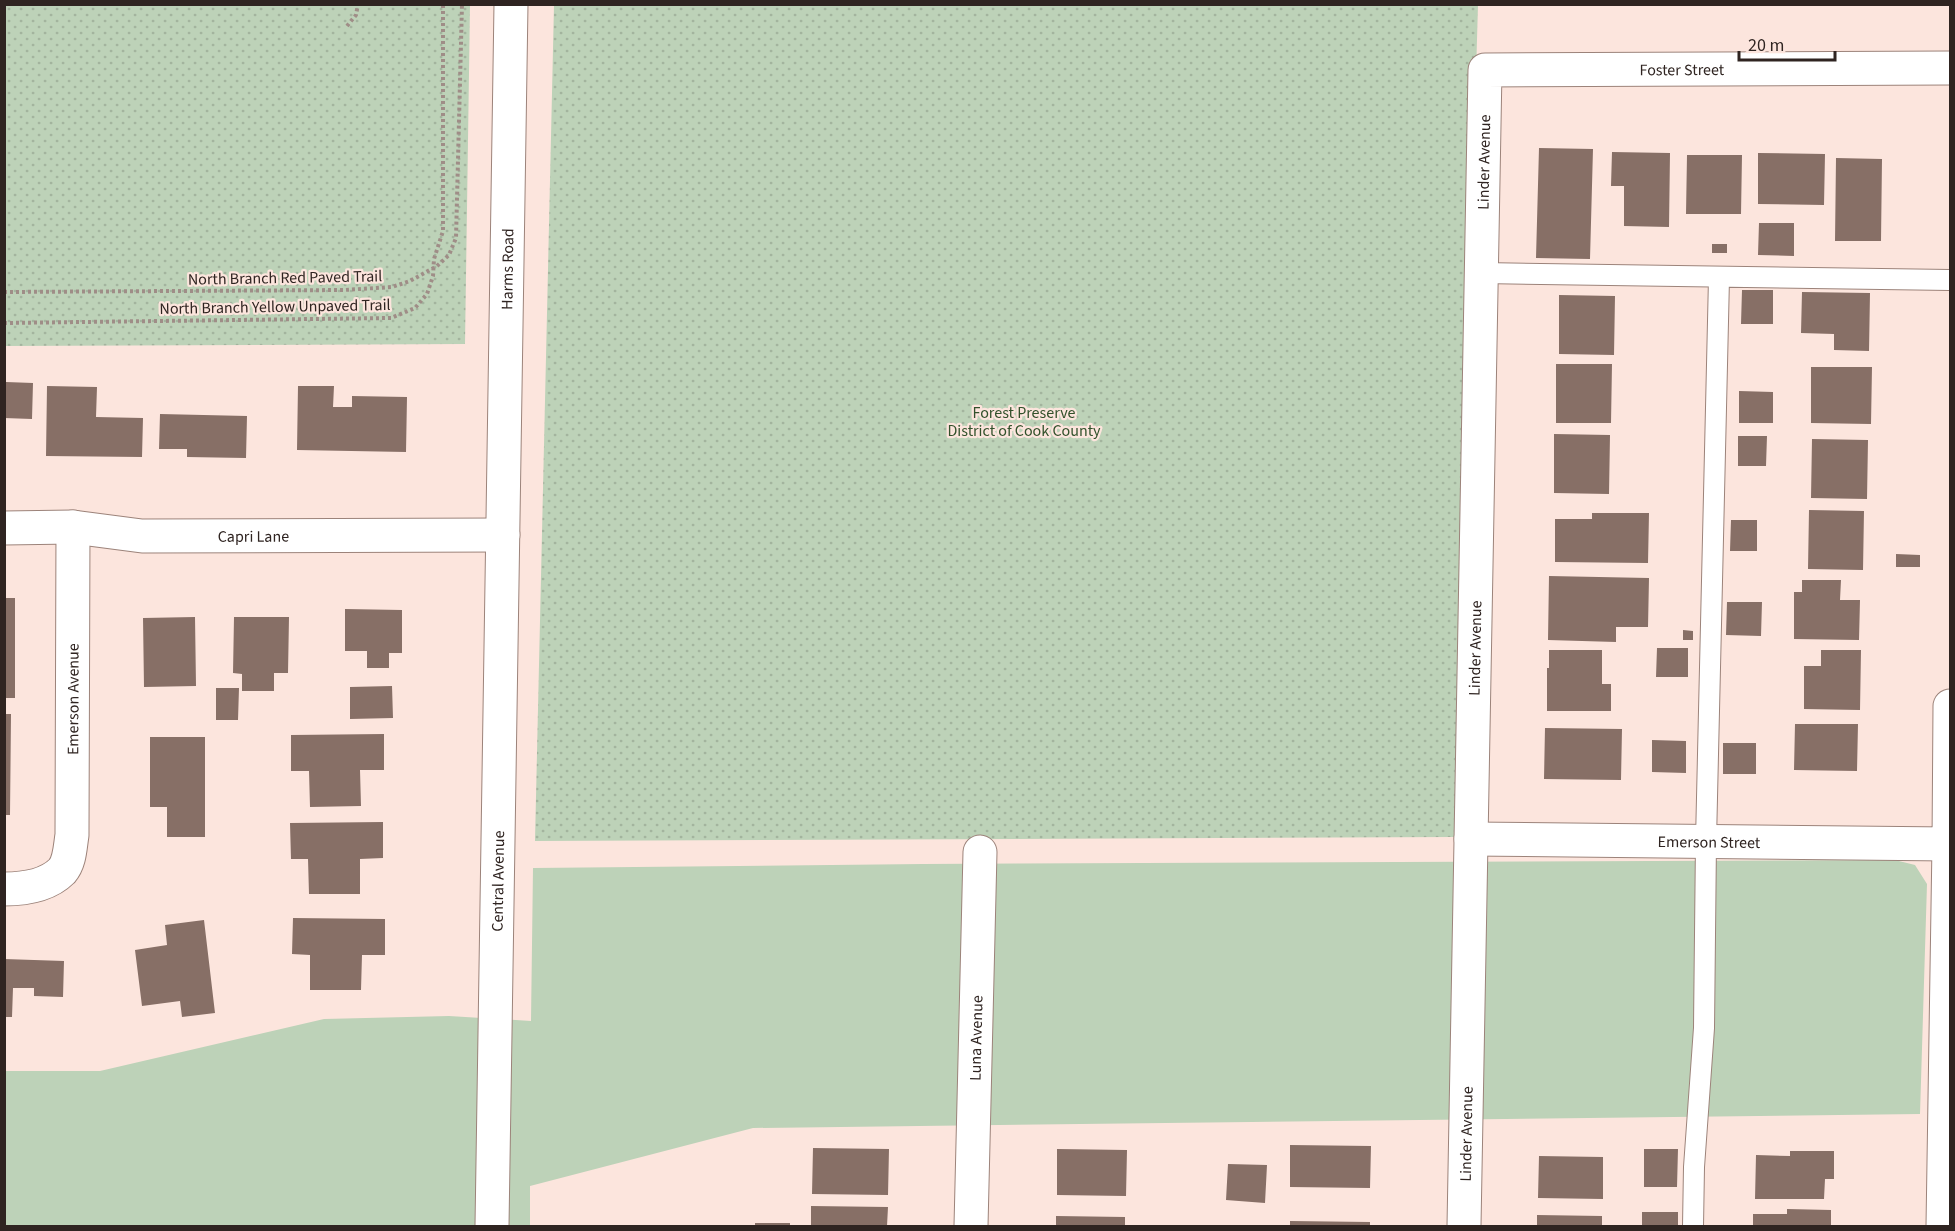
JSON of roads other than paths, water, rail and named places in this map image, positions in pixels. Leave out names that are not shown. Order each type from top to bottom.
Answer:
[{"type":"street","name":"Harms Road","points":[[503,535],[511,4]]},
{"type":"street","name":"Foster Street","points":[[1485,70],[1950,68]]},
{"type":"street","name":"Linder Avenue","points":[[1464,1227],[1485,70]]},
{"type":"street","name":"Capri Lane","points":[[4,528],[73,527],[142,536],[503,535]]},
{"type":"street","name":"Emerson Avenue","points":[[4,889],[24,889],[44,882],[63,870],[69,856],[72,835],[73,527]]},
{"type":"street","name":"Central Avenue","points":[[492,1227],[503,535]]},
{"type":"street","points":[[1943,1227],[1950,706]]},
{"type":"street","name":"Emerson Street","points":[[1471,839],[1949,844]]},
{"type":"street","name":"Luna Avenue","points":[[970,1227],[980,852]]},
{"type":"lane","points":[[1482,273],[1950,280]]},
{"type":"lane","points":[[1693,1227],[1694,1167],[1704,1028],[1719,278]]},
{"type":"park label","name":"Forest Preserve District of Cook County","points":[[1024,421]]}]
